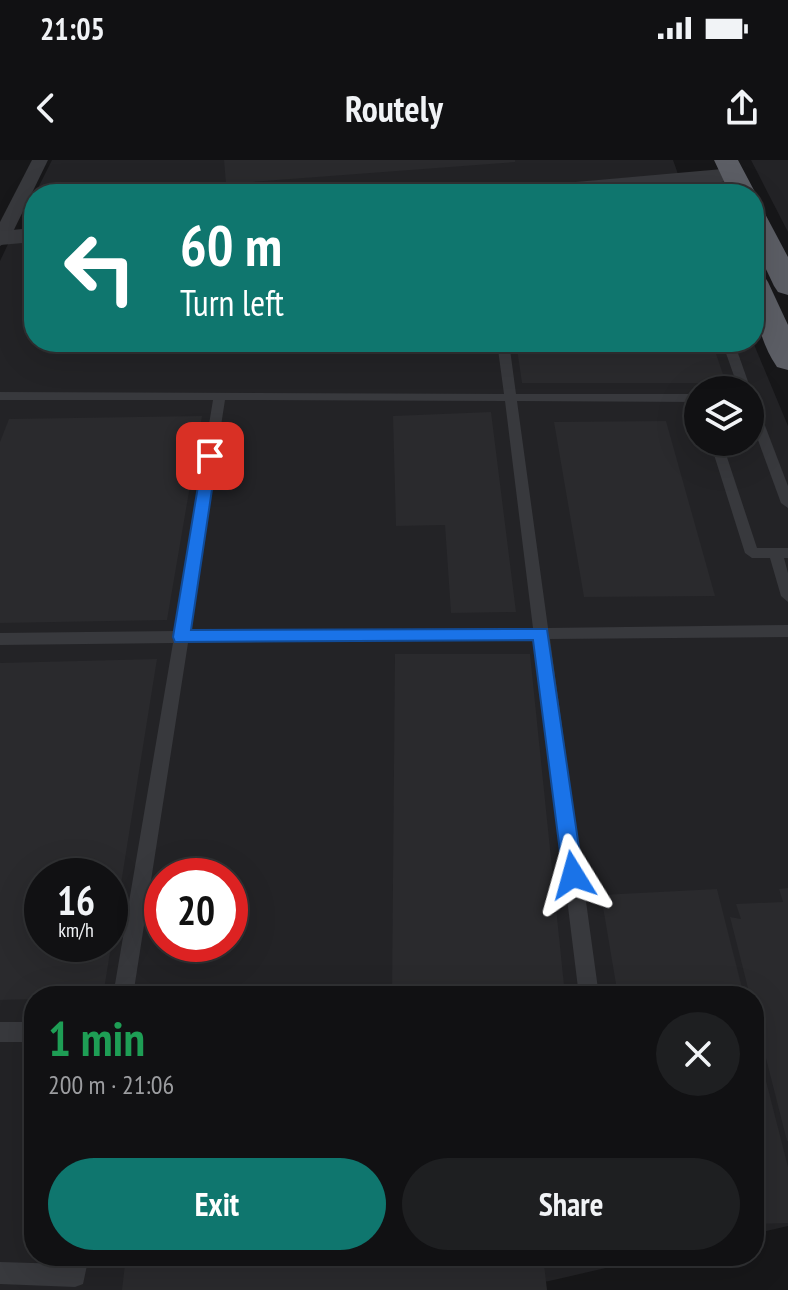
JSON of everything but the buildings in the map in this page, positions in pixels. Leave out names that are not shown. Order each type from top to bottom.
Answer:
[{"type":"highway","points":[[764,237],[788,286]]},
{"type":"highway","points":[[764,305],[788,360]]},
{"type":"street","points":[[28,184],[40,160]]},
{"type":"street","points":[[629,184],[734,176]]},
{"type":"street","points":[[0,239],[24,192]]},
{"type":"street","points":[[0,239],[24,236]]},
{"type":"lane","points":[[504,352],[588,986]]},
{"type":"lane","points":[[732,352],[740,376]]},
{"type":"lane","points":[[0,396],[684,398]]},
{"type":"lane","points":[[125,986],[220,396]]},
{"type":"lane","points":[[764,439],[788,503]]},
{"type":"lane","points":[[721,456],[752,553],[781,553],[788,596]]},
{"type":"lane","points":[[0,639],[787,633]]},
{"type":"lane","points":[[0,1032],[24,1032]]},
{"type":"lane","points":[[0,1273],[75,1276],[76,1266]]},
{"type":"shaded area","points":[[52,160],[673,160],[678,174],[556,184],[40,184]]},
{"type":"shaded area","points":[[751,160],[788,160],[788,232],[764,184]]},
{"type":"shaded area","points":[[24,241],[24,352],[757,352],[788,426],[788,1226],[764,1232],[764,986],[24,986],[24,1266],[614,1266],[510,1290],[0,1290],[0,261],[9,242]]},
{"type":"route","points":[[210,456],[181,637],[541,634],[573,875]]}]
